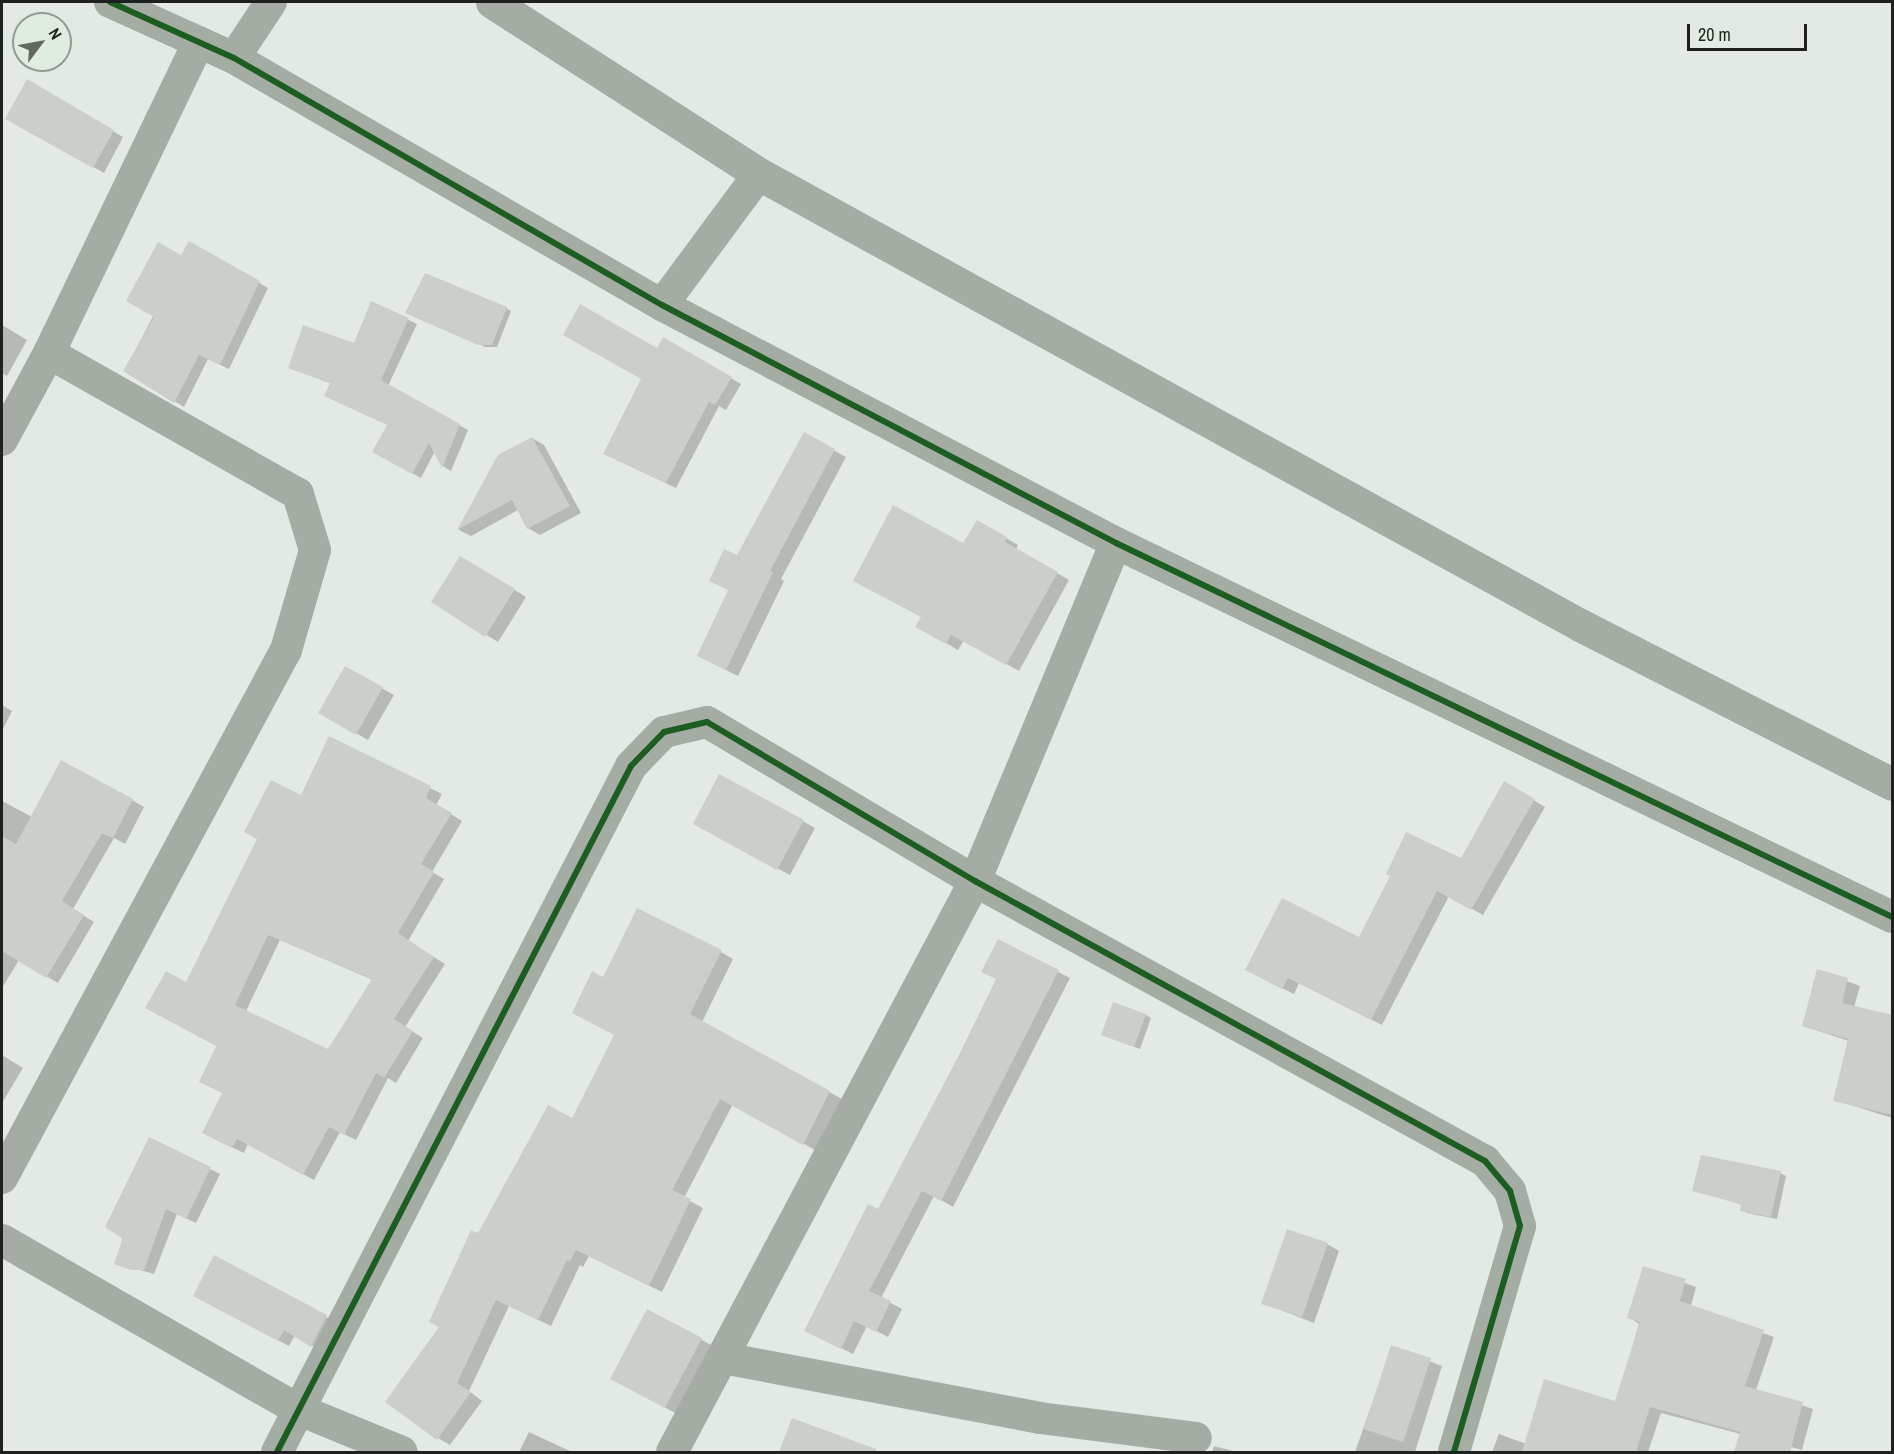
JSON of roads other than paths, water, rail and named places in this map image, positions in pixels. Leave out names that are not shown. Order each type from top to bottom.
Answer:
[{"type":"street","points":[[110,2],[234,58],[662,305],[1116,543],[1893,917]]},
{"type":"street","points":[[234,58],[271,2]]},
{"type":"street","points":[[492,2],[759,174],[1580,625],[1893,784]]},
{"type":"street","points":[[2,440],[49,353],[199,42]]},
{"type":"street","points":[[662,305],[759,174]]},
{"type":"street","points":[[2,1178],[286,650],[315,550],[298,494],[49,353]]},
{"type":"street","points":[[672,1452],[975,881],[1116,543]]},
{"type":"street","points":[[277,1452],[297,1409],[631,766],[664,732],[707,722],[975,881],[1485,1161],[1510,1191],[1520,1226],[1454,1452]]},
{"type":"street","points":[[2,1240],[297,1409],[402,1452]]},
{"type":"street","points":[[723,1358],[1040,1418],[1196,1438]]}]
